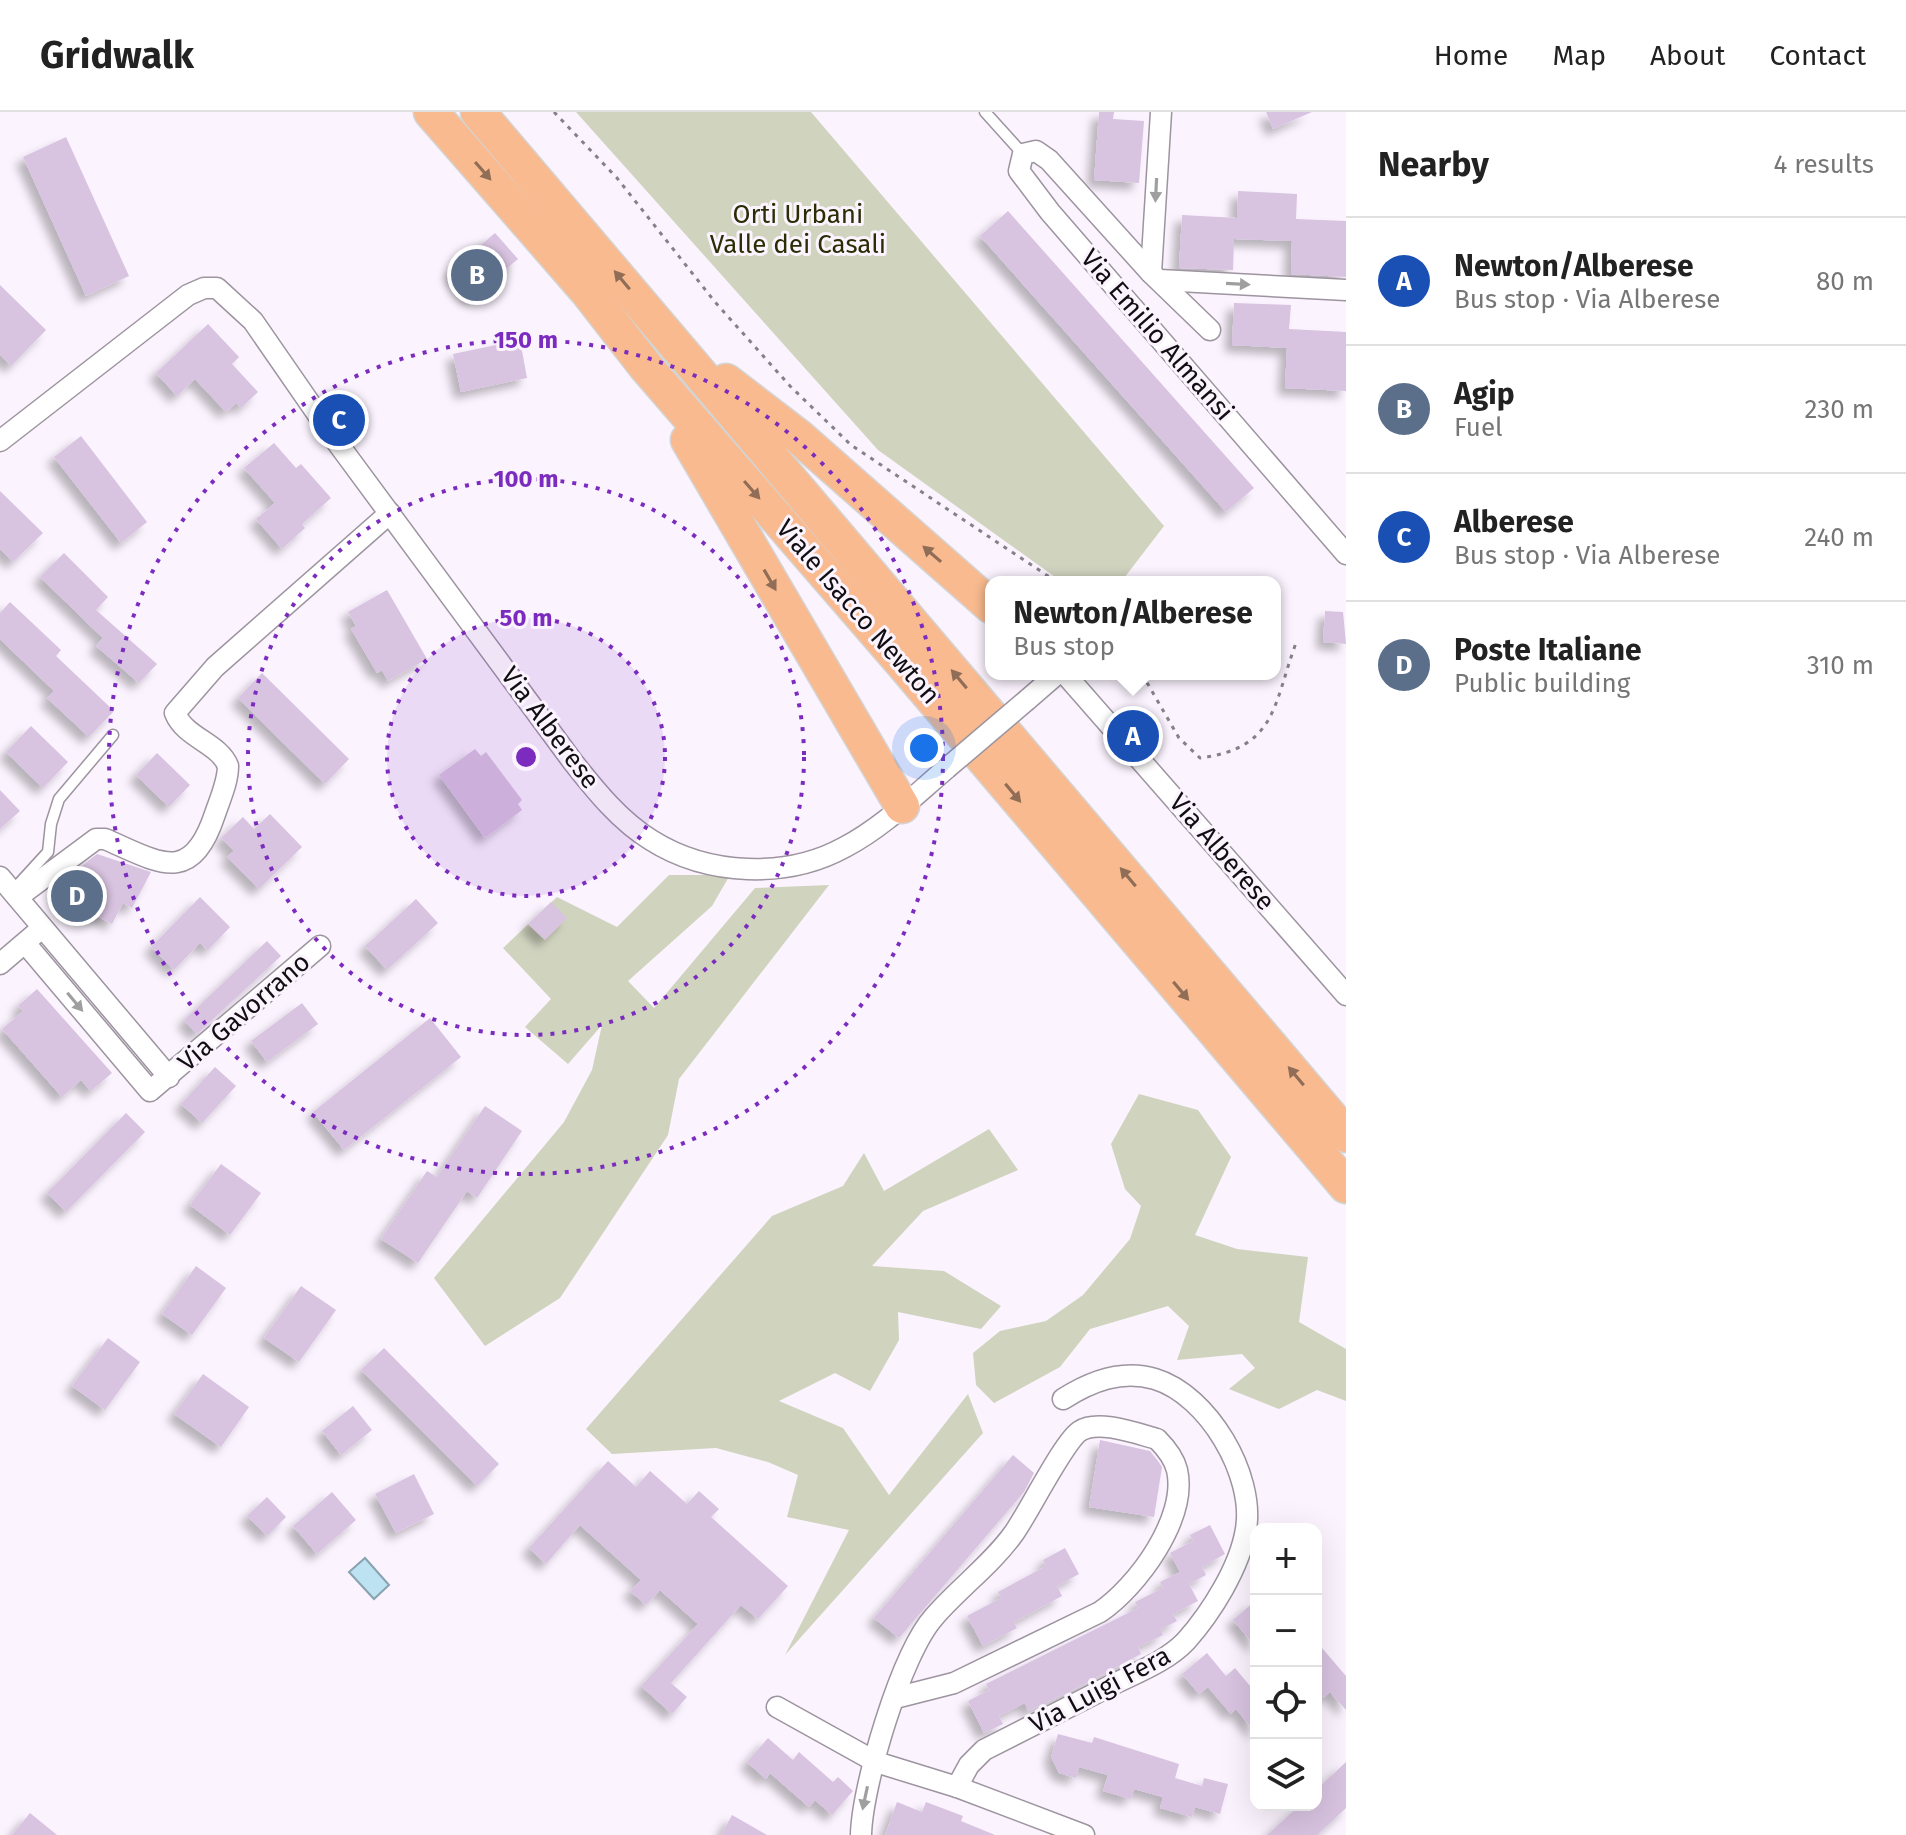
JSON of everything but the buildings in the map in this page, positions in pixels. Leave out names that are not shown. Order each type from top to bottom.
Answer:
[{"type":"highway","name":"Viale Isacco Newton","points":[[431,112],[587,291],[646,367],[1346,1186]]},
{"type":"highway","name":"Viale Isacco Newton","points":[[478,112],[1346,1135]]},
{"type":"highway","points":[[672,339],[799,437],[985,601]]},
{"type":"highway","points":[[646,367],[902,806]]},
{"type":"street","points":[[1156,277],[1161,112]]},
{"type":"street","points":[[1023,154],[1036,151],[1049,160],[1156,277],[1210,330]]},
{"type":"street","name":"Via Emilio Almansi","points":[[1023,154],[1019,171],[1050,212],[1346,554]]},
{"type":"street","points":[[1156,277],[1346,290]]},
{"type":"street","name":"Via Alberese","points":[[0,441],[188,295],[213,287],[231,298],[253,321],[586,778],[650,840],[712,863],[754,870],[792,868],[847,846],[902,806],[1050,680]]},
{"type":"street","points":[[25,943],[150,1091],[169,1077],[10,888],[96,839],[105,839],[164,865],[187,860],[197,852],[206,842],[228,766],[224,758],[179,724],[175,713],[215,667],[390,513]]},
{"type":"street","name":"Via Alberese","points":[[1070,680],[1346,995]]},
{"type":"street","points":[[0,964],[44,926]]},
{"type":"street","name":"Via Gavorrano","points":[[169,1077],[320,946]]},
{"type":"street","name":"Via Luigi Fera","points":[[957,1787],[969,1765],[984,1750],[1150,1667],[1179,1648],[1222,1586],[1246,1530],[1245,1488],[1237,1461],[1187,1398],[1155,1379],[1135,1376],[1101,1379],[1063,1399]]},
{"type":"street","points":[[861,1835],[863,1803],[903,1668],[931,1620],[1012,1536],[1066,1444],[1079,1431],[1091,1426],[1157,1439],[1169,1452],[1177,1470],[1179,1495],[1142,1575],[1122,1597],[1100,1612],[954,1683],[895,1698]]},
{"type":"street","points":[[777,1707],[876,1762],[957,1787],[1084,1835]]},
{"type":"lane","name":"Via Emilio Almansi","points":[[985,112],[1023,154]]},
{"type":"lane","points":[[10,888],[48,852],[51,824],[59,799],[113,735]]},
{"type":"path","points":[[554,112],[617,178],[715,302],[790,386],[851,445],[1048,576]]},
{"type":"path","points":[[1145,680],[1179,738],[1200,758],[1225,755],[1250,744],[1270,718],[1296,643]]},
{"type":"green space","name":"Orti Urbani Valle dei Casali","points":[[576,112],[811,112],[1164,526],[1126,576],[1054,576],[878,450]]},
{"type":"green space","points":[[669,875],[730,875],[712,906],[628,981],[654,1008],[755,888],[829,885],[679,1079],[668,1135],[560,1298],[485,1346],[434,1278],[564,1122],[592,1070],[602,1025],[568,1064],[525,1027],[551,999],[503,948],[557,897],[617,927]]},
{"type":"green space","points":[[1139,1094],[1198,1110],[1231,1157],[1195,1235],[1237,1249],[1308,1257],[1299,1322],[1346,1349],[1346,1401],[1317,1390],[1279,1409],[1229,1389],[1255,1368],[1242,1354],[1177,1360],[1189,1326],[1168,1306],[1090,1329],[1060,1367],[994,1403],[976,1385],[973,1353],[1000,1331],[1046,1321],[1083,1295],[1130,1239],[1141,1206],[1125,1189],[1111,1144]]},
{"type":"green space","points":[[989,1129],[1018,1170],[923,1211],[872,1266],[944,1271],[1001,1306],[981,1329],[898,1312],[899,1340],[870,1391],[835,1373],[779,1401],[843,1428],[889,1495],[968,1394],[983,1433],[785,1655],[849,1530],[787,1517],[798,1475],[768,1462],[716,1448],[612,1454],[586,1429],[772,1216],[843,1186],[864,1153],[884,1191]]},
{"type":"water","points":[[365,1558],[389,1585],[374,1599],[349,1572]]},
{"type":"place","name":"Agip","points":[[477,275]]},
{"type":"place","name":"Alberese","points":[[339,420]]},
{"type":"place","name":"Newton/Alberese","points":[[1133,736]]},
{"type":"place","name":"Poste Italiane","points":[[77,896]]}]
